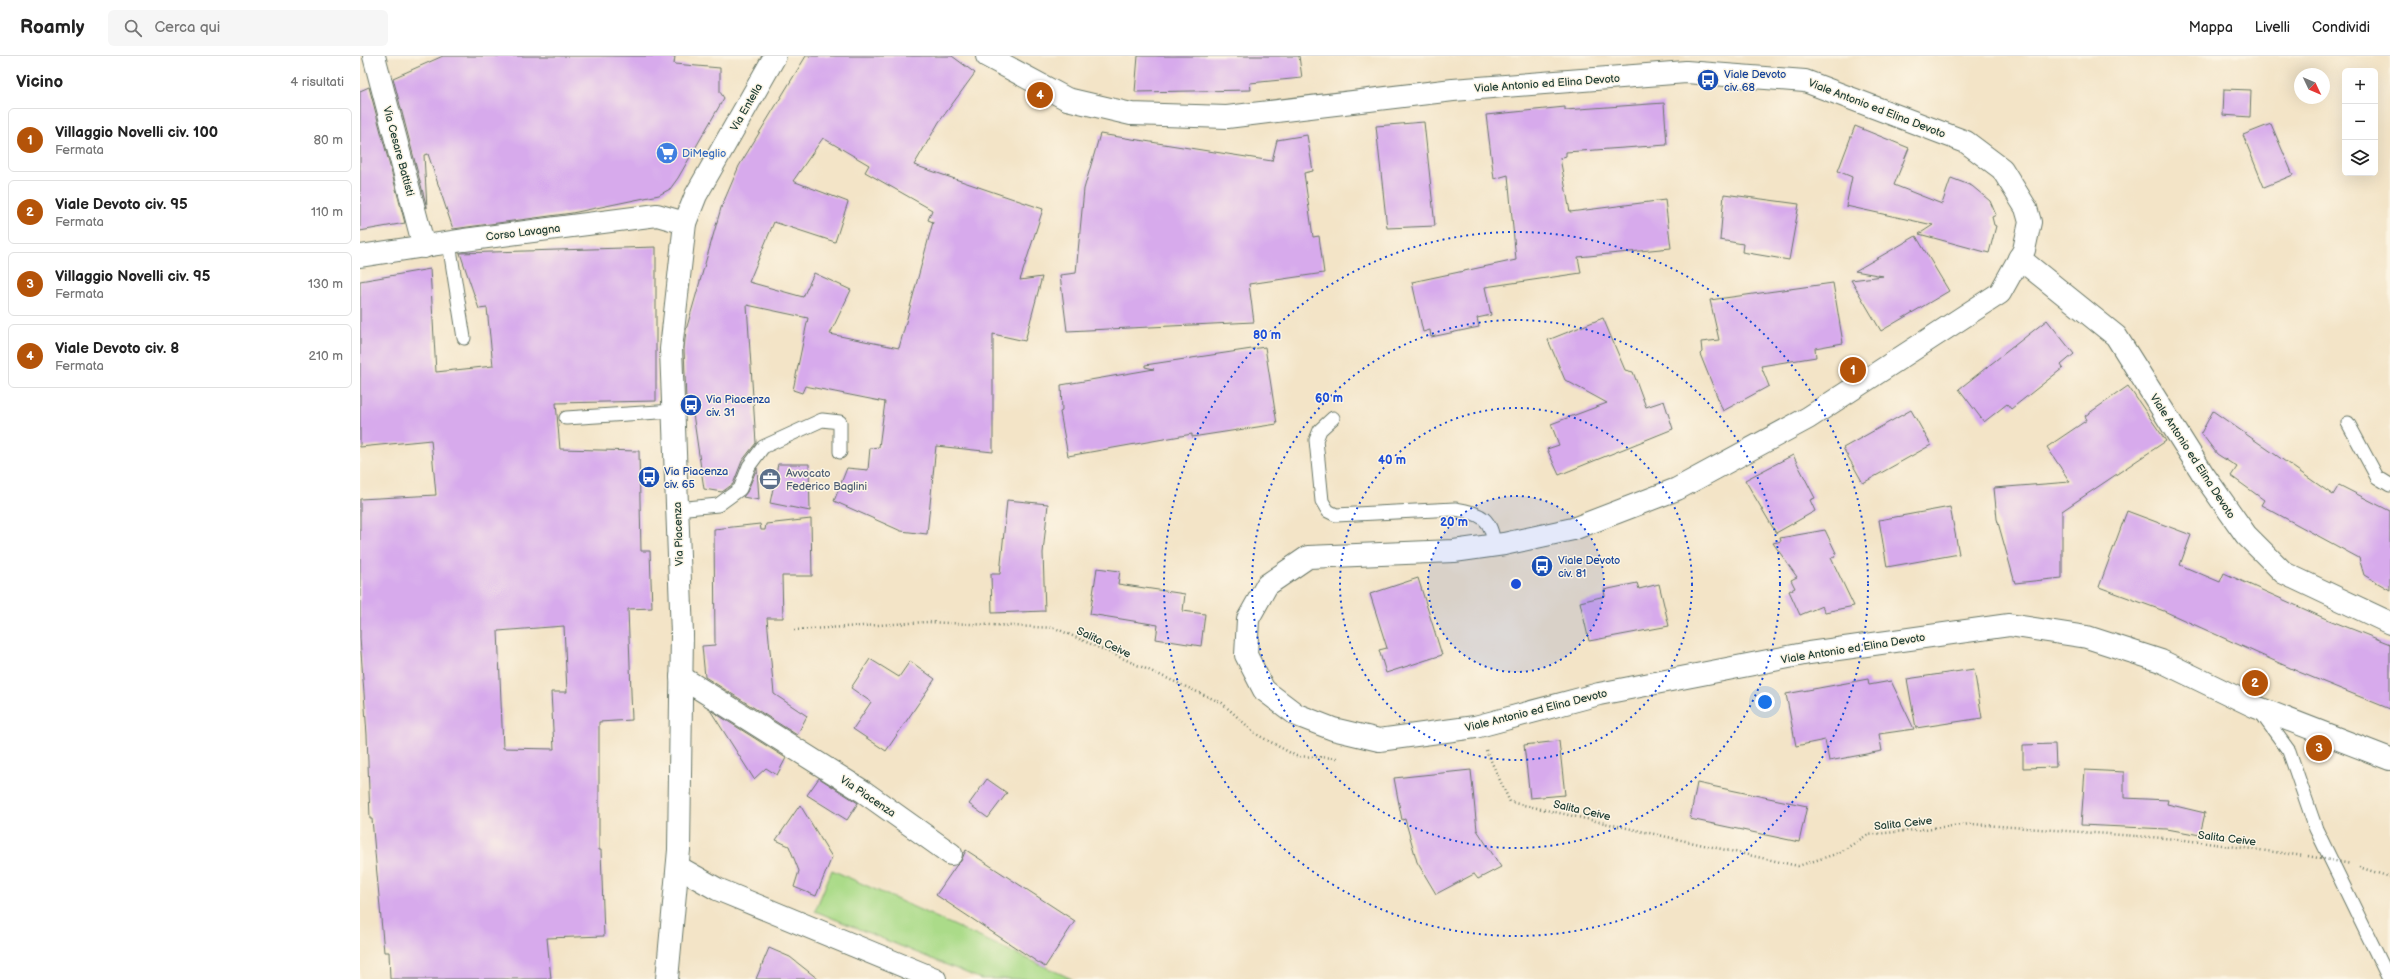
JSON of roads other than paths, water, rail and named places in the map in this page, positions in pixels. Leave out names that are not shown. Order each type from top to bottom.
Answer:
[{"type":"street","name":"Via Cesare Battisti","points":[[374,56],[424,247]]},
{"type":"street","name":"Via Entella","points":[[685,223],[696,195],[775,56]]},
{"type":"street","name":"Viale Antonio ed Elina Devoto","points":[[987,56],[1067,99],[1132,114],[1227,117],[1453,90],[1686,72],[1805,81],[1966,142],[2002,169],[2026,208],[2030,222],[2024,250],[2000,293],[1808,418],[1677,489],[1573,529],[1494,546],[1454,551],[1308,557],[1267,585],[1248,619],[1246,655],[1264,690],[1297,715],[1333,729],[1379,740],[1475,726],[1599,694],[1809,653],[2008,625],[2087,637],[2161,661],[2256,707],[2390,759]]},
{"type":"street","name":"Corso Lavagna","points":[[360,256],[449,242],[657,215],[685,223]]},
{"type":"street","name":"Via Piacenza","points":[[667,979],[678,867],[681,677],[671,348],[685,223]]},
{"type":"street","name":"Viale Antonio ed Elina Devoto","points":[[2019,258],[2116,336],[2203,474],[2246,535],[2284,573],[2390,623]]},
{"type":"street","name":"Via Piacenza","points":[[681,677],[864,792],[950,854]]},
{"type":"street","points":[[678,867],[717,889],[935,979]]},
{"type":"lane","points":[[449,242],[464,338]]},
{"type":"lane","points":[[566,418],[674,411]]},
{"type":"lane","points":[[1333,418],[1320,430],[1316,440],[1322,501],[1328,511],[1336,515],[1455,509],[1471,511],[1485,518],[1493,531],[1494,546]]},
{"type":"lane","points":[[677,509],[718,506],[740,489],[749,466],[762,447],[822,420],[840,422],[840,452]]},
{"type":"lane","points":[[2348,423],[2377,477],[2390,485]]},
{"type":"lane","points":[[2256,707],[2289,751],[2316,829],[2389,979]]},
{"type":"place","name":"Viale Devoto civ. 68","points":[[1708,80]]},
{"type":"place","name":"Viale Devoto civ. 8","points":[[1040,95]]},
{"type":"place","name":"DiMeglio","points":[[667,153]]},
{"type":"place","name":"Villaggio Novelli civ. 100","points":[[1853,370]]},
{"type":"place","name":"Via Piacenza civ. 31","points":[[691,405]]},
{"type":"place","name":"Via Piacenza civ. 65","points":[[649,477]]},
{"type":"place","name":"Avvocato Federico Baglini","points":[[770,479]]},
{"type":"place","name":"Viale Devoto civ. 81","points":[[1542,566]]},
{"type":"place","name":"Viale Devoto civ. 95","points":[[2255,683]]},
{"type":"place","name":"Villaggio Novelli civ. 95","points":[[2319,748]]}]
